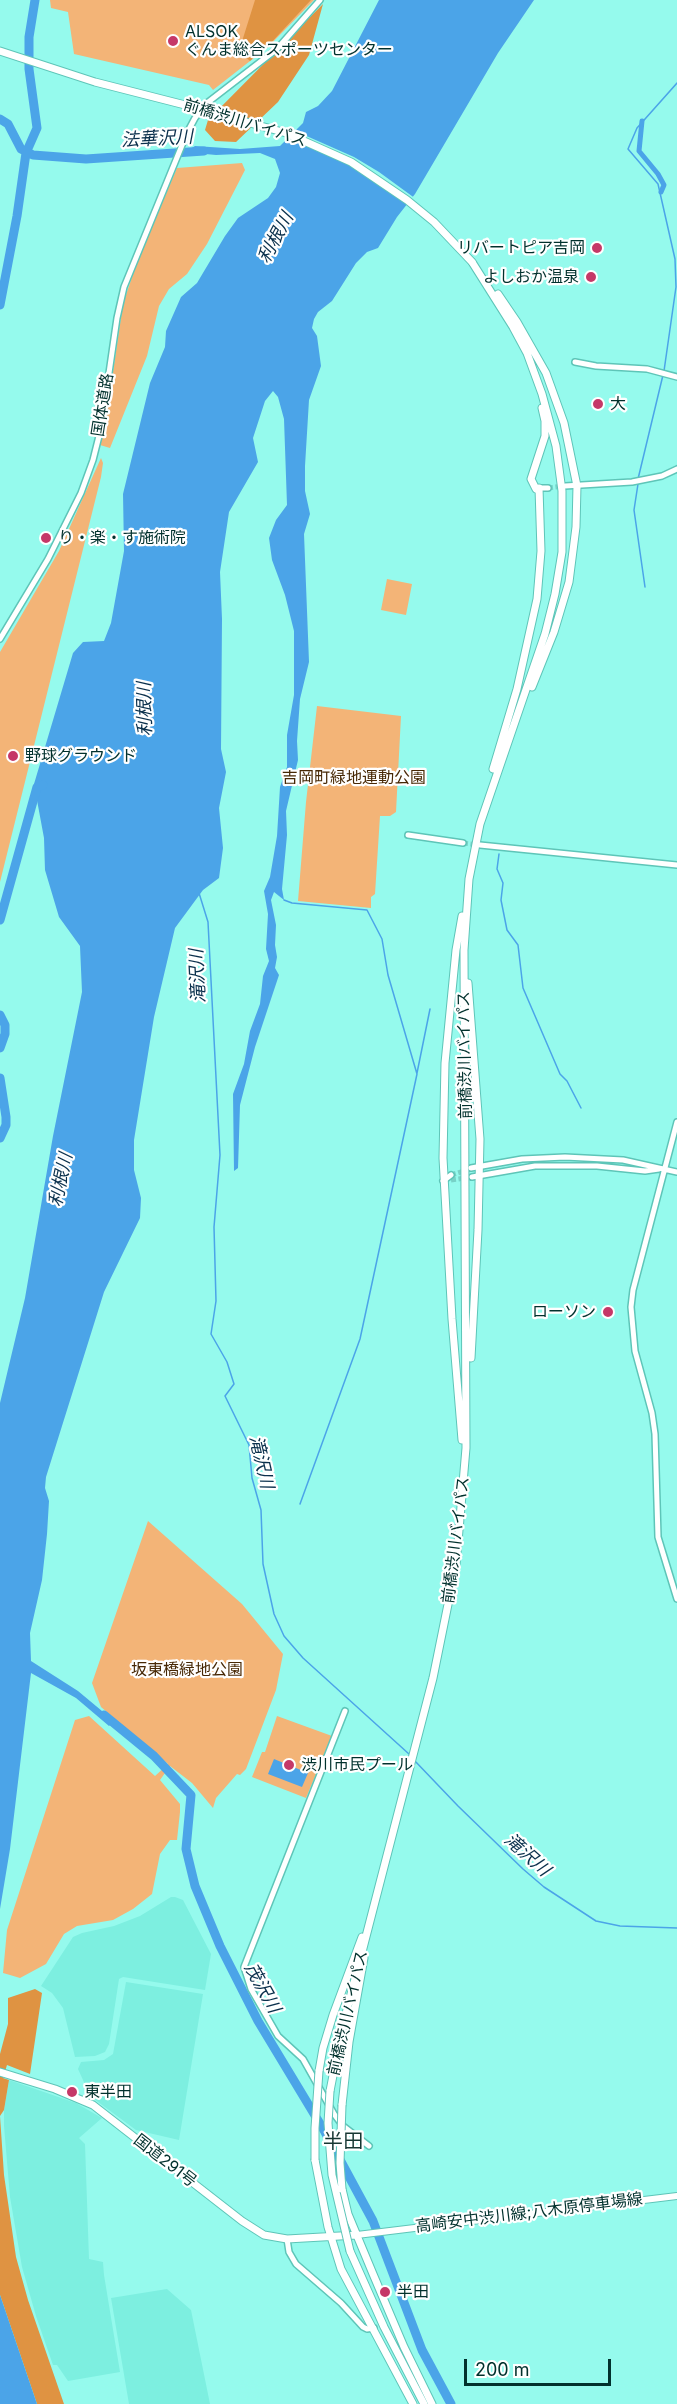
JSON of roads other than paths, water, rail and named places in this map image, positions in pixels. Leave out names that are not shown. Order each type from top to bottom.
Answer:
[{"type":"highway","name":"前橋渋川バイパス","points":[[2,52],[95,82],[189,105],[286,133],[351,162],[407,200],[434,222],[472,262],[515,324],[547,410],[556,446],[562,500],[562,552],[555,594],[545,634],[480,824],[469,879],[464,950],[466,1435],[456,1565],[433,1678],[336,2055],[330,2091],[328,2122],[332,2175],[350,2251],[422,2404]]},
{"type":"highway","points":[[495,776],[561,609],[574,553],[577,517],[577,486],[567,435],[556,398],[546,373],[515,324]]},
{"type":"highway","points":[[480,824],[517,689],[537,599],[542,551],[538,488],[531,482],[531,476],[543,446],[546,429],[531,363]]},
{"type":"highway","points":[[464,1479],[444,1091],[449,1011],[456,950],[469,879]]},
{"type":"highway","points":[[464,950],[472,1014],[480,1139],[475,1168],[478,1230],[471,1351],[470,1417],[466,1435]]},
{"type":"highway","points":[[373,1908],[323,2048],[319,2071],[315,2160],[330,2236],[342,2269],[413,2404]]},
{"type":"highway","points":[[364,1947],[364,1965],[349,2042],[342,2104],[340,2163],[342,2189],[348,2214],[390,2321],[432,2404]]},
{"type":"highway","name":"国道291号","points":[[3,2073],[55,2089],[91,2104],[252,2228],[269,2236],[287,2239],[357,2235]]},
{"type":"main road","name":"高崎安中渋川線;八木原停車場線","points":[[357,2235],[677,2196]]},
{"type":"street","name":"国体道路","points":[[0,639],[48,558],[89,471],[101,428],[117,318],[124,287],[176,158],[202,107],[277,49],[320,0]]},
{"type":"street","points":[[575,362],[596,366],[647,369],[677,378]]},
{"type":"street","points":[[564,486],[632,482],[662,477],[677,469]]},
{"type":"street","points":[[538,488],[548,488]]},
{"type":"street","points":[[408,835],[463,843]]},
{"type":"street","points":[[480,845],[677,864]]},
{"type":"street","points":[[677,1122],[633,1290],[631,1307],[635,1351],[652,1413],[655,1434],[658,1537],[677,1599]]},
{"type":"street","points":[[475,1168],[522,1159],[565,1156],[623,1160],[677,1172]]},
{"type":"street","points":[[476,1176],[522,1168],[556,1166],[597,1166],[645,1171],[664,1169]]},
{"type":"street","points":[[345,1712],[244,1967],[261,2008],[279,2036],[303,2059],[334,2114],[344,2126],[369,2146]]},
{"type":"street","points":[[287,2239],[296,2264],[341,2303],[363,2327],[373,2328]]},
{"type":"water","name":"利根川","points":[[379,0],[534,0],[498,53],[415,194],[397,217],[378,248],[367,252],[356,263],[332,301],[318,312],[314,319],[312,328],[317,336],[321,366],[309,400],[305,466],[305,491],[310,514],[304,534],[309,662],[300,699],[298,760],[286,811],[287,835],[282,889],[284,900],[274,892],[271,900],[276,925],[275,968],[279,975],[255,1047],[240,1105],[238,1168],[234,1171],[233,1094],[244,1064],[250,1031],[260,1004],[263,976],[269,961],[266,949],[268,914],[264,891],[270,877],[277,836],[280,787],[287,767],[287,735],[294,695],[294,631],[285,595],[272,560],[269,538],[276,520],[287,505],[284,419],[278,397],[273,391],[265,401],[253,438],[258,462],[229,512],[220,572],[221,749],[226,772],[219,808],[223,848],[219,878],[203,890],[175,928],[154,1017],[134,1140],[134,1170],[141,1198],[140,1218],[104,1292],[46,1477],[45,1488],[49,1501],[47,1534],[42,1580],[30,1633],[31,1661],[78,1691],[114,1721],[109,1726],[76,1698],[31,1673],[10,1849],[0,1909],[0,1403],[25,1298],[53,1136],[82,992],[80,946],[59,917],[45,870],[44,838],[34,784],[73,653],[83,642],[104,641],[111,623],[124,551],[123,494],[150,383],[165,347],[166,331],[181,297],[197,283],[225,236],[238,218],[268,198],[276,187],[280,173],[275,159],[260,153],[216,155],[195,153],[190,149],[195,146],[240,149],[280,146],[303,123],[306,112],[318,106],[332,91]]},
{"type":"water","points":[[274,1759],[308,1773],[302,1787],[268,1774]]},
{"type":"water","points":[[0,2295],[37,2404],[0,2404]]},
{"type":"waterway","name":"法華沢川","points":[[0,305],[26,153],[37,128],[29,69],[29,37],[35,0]]},
{"type":"waterway","points":[[664,371],[676,287],[675,259],[658,184],[628,149],[637,128],[677,83]]},
{"type":"waterway","name":"法華沢川","points":[[0,119],[8,124],[21,149],[33,155],[86,159],[204,151]]},
{"type":"waterway","points":[[642,121],[639,151],[664,185],[661,192]]},
{"type":"waterway","points":[[638,479],[663,375]]},
{"type":"waterway","points":[[638,484],[634,510],[645,587]]},
{"type":"waterway","points":[[0,920],[37,787],[43,785]]},
{"type":"waterway","points":[[499,854],[497,869],[503,883],[501,900],[507,930],[518,945],[523,988],[560,1074],[567,1081],[581,1108]]},
{"type":"waterway","name":"滝沢川","points":[[199,893],[208,922],[220,1155],[214,1227],[216,1301],[211,1334],[227,1362],[234,1384],[225,1396],[249,1445],[252,1478],[261,1510],[263,1564],[274,1614],[284,1636],[303,1658],[409,1754]]},
{"type":"waterway","points":[[284,900],[292,903],[367,910],[382,939],[388,975],[417,1074],[360,1339],[300,1504]]},
{"type":"waterway","points":[[417,1073],[430,1009]]},
{"type":"waterway","points":[[0,1015],[5,1025],[5,1034],[0,1048]]},
{"type":"waterway","points":[[0,1078],[6,1117],[6,1125],[0,1138]]},
{"type":"waterway","name":"茂沢川","points":[[104,1715],[154,1756],[191,1795],[186,1849],[195,1886],[220,1946],[258,2021],[325,2132],[373,2221],[422,2350],[451,2404]]},
{"type":"waterway","name":"滝沢川","points":[[414,1760],[523,1869],[544,1887],[596,1921],[620,1926],[677,1928]]},
{"type":"tunnel","points":[[548,488],[564,486]]},
{"type":"tunnel","points":[[463,843],[479,845]]},
{"type":"tunnel","points":[[451,1175],[467,1170]]},
{"type":"tunnel","points":[[451,1180],[472,1177]]},
{"type":"place","name":"ALSOK ぐんま総合スポーツセンター","points":[[173,41]]},
{"type":"place","name":"リバートピア吉岡","points":[[597,248]]},
{"type":"place","name":"よしおか温泉","points":[[591,277]]},
{"type":"place","name":"大","points":[[598,404]]},
{"type":"place","name":"り・楽・す施術院","points":[[46,538]]},
{"type":"place","name":"野球グラウンド","points":[[13,756]]},
{"type":"place","name":"ローソン","points":[[608,1312]]},
{"type":"place","name":"渋川市民プール","points":[[289,1765]]},
{"type":"place","name":"東半田","points":[[72,2092]]},
{"type":"place","name":"半田","points":[[385,2292]]},
{"type":"district","name":"半田","points":[[343,2142]]},
{"type":"park label","name":"吉岡町緑地運動公園","points":[[354,778]]},
{"type":"park label","name":"坂東橋緑地公園","points":[[187,1670]]}]
